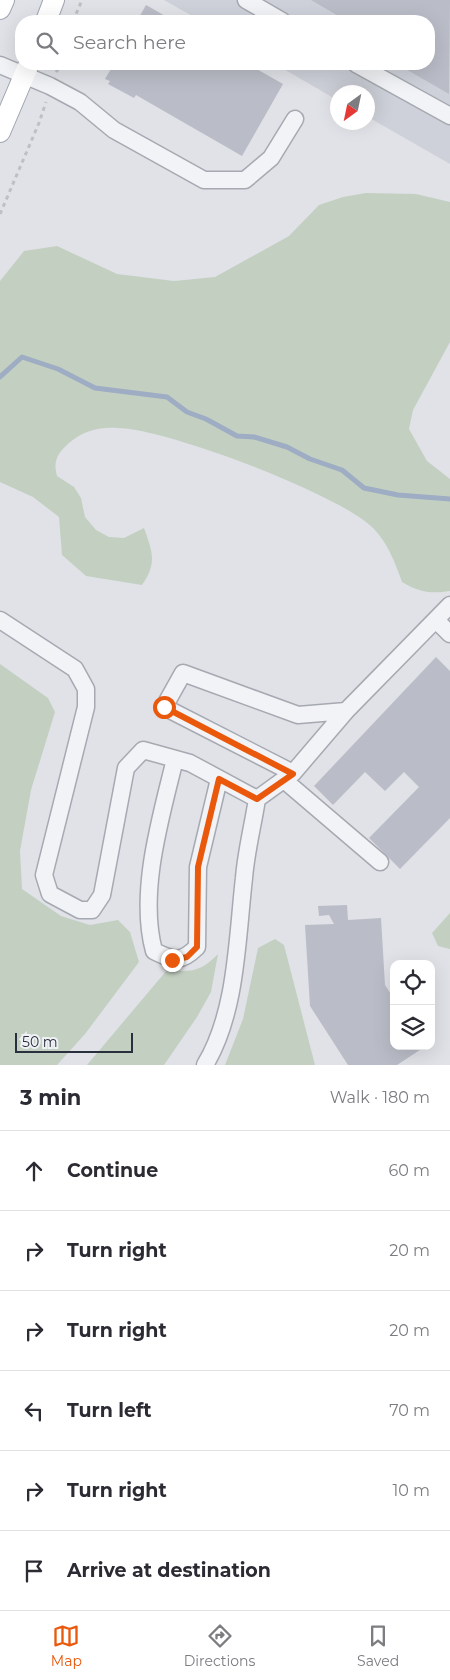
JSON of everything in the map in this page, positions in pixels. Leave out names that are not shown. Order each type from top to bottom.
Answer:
[{"type":"main road","points":[[0,10],[4,0]]},
{"type":"main road","points":[[48,15],[54,0]]},
{"type":"main road","points":[[0,132],[26,70]]},
{"type":"lane","points":[[246,0],[272,15]]},
{"type":"lane","points":[[0,65],[15,68]]},
{"type":"lane","points":[[26,70],[50,86],[80,102],[114,130],[204,180],[245,180],[271,158],[295,119]]},
{"type":"lane","points":[[367,70],[450,116]]},
{"type":"lane","points":[[205,1065],[214,1051],[235,969],[244,876],[257,799],[288,777],[346,711],[450,606]]},
{"type":"lane","points":[[0,620],[75,669],[86,689],[86,707],[44,875],[50,894],[80,910],[92,910],[102,895],[126,768],[143,750],[190,763],[257,799]]},
{"type":"lane","points":[[436,620],[450,634]]},
{"type":"lane","points":[[346,711],[298,715],[184,673],[164,707],[288,777],[380,862]]},
{"type":"lane","points":[[175,759],[154,848],[148,930],[154,951],[172,960],[187,957],[197,947],[198,867],[219,779]]},
{"type":"path","points":[[76,15],[82,0]]},
{"type":"path","points":[[0,214],[39,123],[50,86],[57,70]]},
{"type":"shaded area","points":[[164,0],[450,0],[450,164],[375,121],[375,85],[330,85],[330,96],[285,70],[435,70],[435,15],[190,15]]},
{"type":"green space","points":[[366,193],[416,194],[450,202],[450,342],[413,410],[409,429],[427,461],[450,479],[450,591],[425,591],[402,582],[391,554],[374,529],[356,515],[327,499],[291,482],[211,451],[141,431],[117,428],[104,428],[92,431],[80,435],[69,443],[57,458],[57,476],[74,487],[81,498],[85,517],[96,530],[109,537],[124,538],[144,528],[150,544],[152,564],[142,585],[86,576],[62,555],[59,517],[33,497],[0,482],[0,281],[24,251],[57,246],[117,274],[174,281],[215,277],[289,236],[319,205],[343,197]]},
{"type":"green space","points":[[0,664],[48,698],[55,712],[31,790],[20,851],[22,889],[61,916],[90,925],[118,920],[130,932],[139,962],[85,1034],[57,1065],[0,1065]]},
{"type":"green space","points":[[450,913],[450,949],[438,946],[432,933]]},
{"type":"green space","points":[[275,939],[284,945],[315,1065],[225,1065],[243,1019],[258,948]]},
{"type":"green space","points":[[218,954],[211,992],[197,1017],[164,1065],[87,1065],[167,970],[195,970],[201,968]]},
{"type":"building","points":[[311,0],[450,0],[449,94],[407,70],[435,70],[435,15],[337,15]]},
{"type":"building","points":[[146,5],[164,15],[140,15]]},
{"type":"building","points":[[110,70],[258,70],[283,84],[242,156],[136,95],[134,98],[108,84],[110,81],[105,79]]},
{"type":"building","points":[[436,657],[450,671],[450,818],[400,869],[369,838],[419,787],[404,772],[385,791],[365,772],[333,805],[314,786]]},
{"type":"building","points":[[347,905],[348,920],[381,918],[385,985],[390,993],[390,1050],[420,1050],[397,1065],[348,1065],[310,1006],[305,925],[334,924],[329,915],[319,916],[318,906]]},
{"type":"waterway","points":[[0,377],[22,357],[58,369],[95,388],[167,397],[187,412],[206,419],[237,436],[254,437],[287,447],[310,459],[342,470],[364,488],[398,495],[450,499]]},
{"type":"route","points":[[164,707],[293,774],[257,799],[219,779],[198,867],[197,947],[187,957],[172,960]]}]
